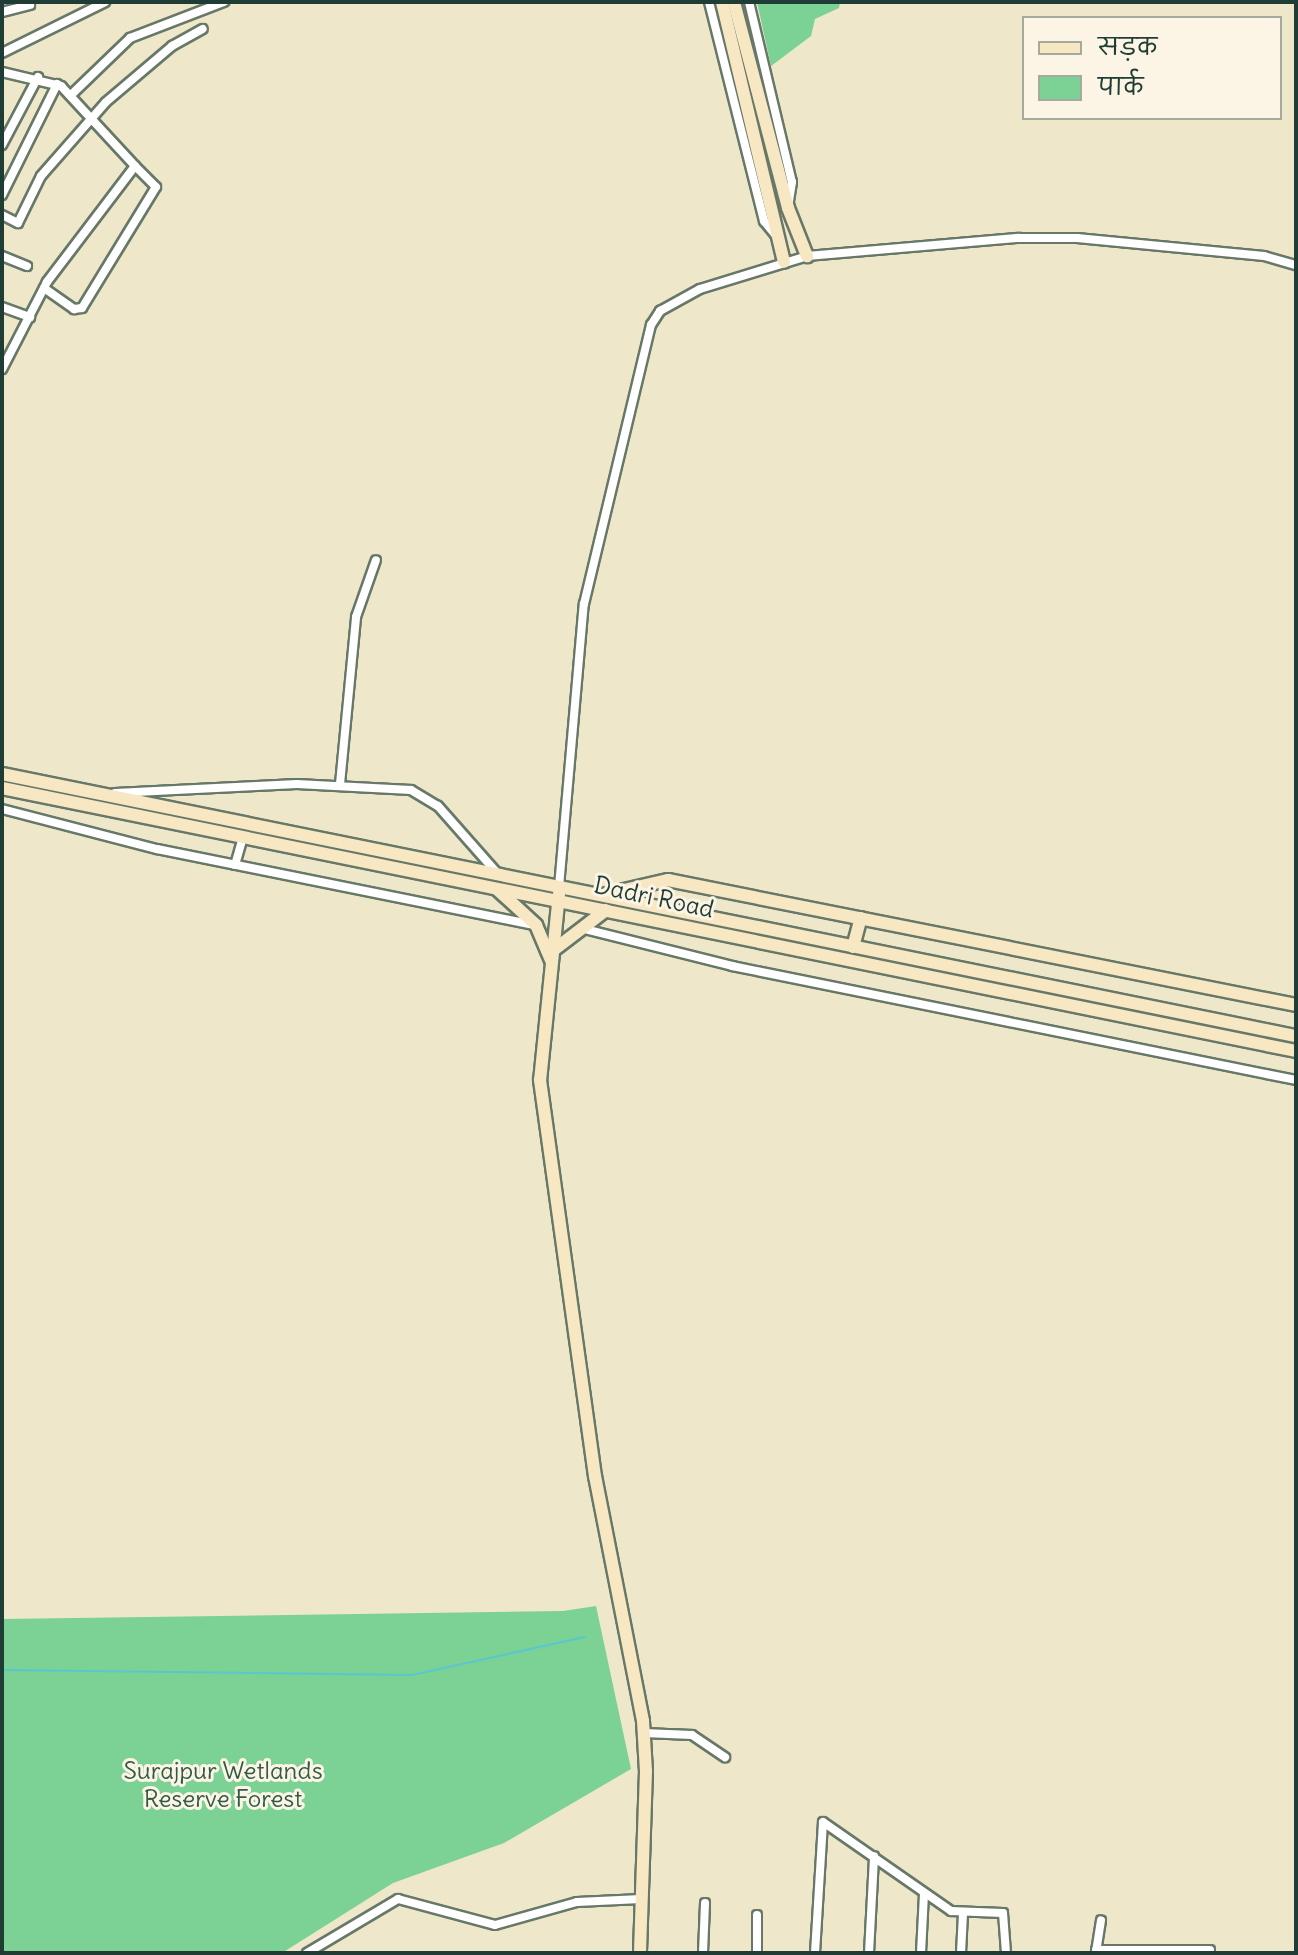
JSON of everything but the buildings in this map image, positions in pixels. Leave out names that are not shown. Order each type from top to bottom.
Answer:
[{"type":"main road","points":[[722,2],[784,262]]},
{"type":"main road","points":[[734,2],[788,208],[807,256]]},
{"type":"main road","name":"Dadri Road","points":[[2,774],[559,894],[606,910],[1296,1051]]},
{"type":"main road","name":"Dadri Road","points":[[2,788],[241,844],[496,881]]},
{"type":"main road","points":[[599,896],[668,880],[1296,1005]]},
{"type":"main road","points":[[496,881],[536,925],[552,963]]},
{"type":"main road","points":[[559,894],[542,1102],[595,1476],[644,1733],[640,1953]]},
{"type":"main road","name":"Dadri Road","points":[[559,894],[599,896],[1296,1036]]},
{"type":"main road","points":[[555,949],[579,927],[606,910]]},
{"type":"main road","points":[[853,947],[861,918]]},
{"type":"street","points":[[2,53],[105,2]]},
{"type":"street","points":[[71,95],[130,38],[224,2]]},
{"type":"street","points":[[709,2],[764,221],[778,239]]},
{"type":"street","points":[[749,2],[792,182],[788,208]]},
{"type":"street","points":[[2,12],[30,5]]},
{"type":"street","points":[[2,215],[18,223],[41,176],[123,85],[172,46],[203,29]]},
{"type":"street","points":[[2,72],[38,77],[57,84],[71,95],[156,187],[83,306],[74,309],[44,288]]},
{"type":"street","points":[[2,145],[38,77]]},
{"type":"street","points":[[2,195],[57,84]]},
{"type":"street","points":[[2,369],[44,288],[135,166]]},
{"type":"street","points":[[559,894],[584,604],[651,325],[678,298],[807,256],[1077,238],[1264,256],[1296,265]]},
{"type":"street","points":[[2,256],[27,266]]},
{"type":"street","points":[[2,307],[30,317]]},
{"type":"street","points":[[340,784],[356,617],[376,560]]},
{"type":"street","points":[[101,795],[222,785],[340,784],[420,794],[438,806],[496,881]]},
{"type":"street","points":[[2,809],[60,827],[536,925]]},
{"type":"street","points":[[235,865],[241,844]]},
{"type":"street","points":[[579,927],[732,966],[1296,1080]]},
{"type":"street","points":[[644,1733],[692,1735],[725,1757]]},
{"type":"street","points":[[815,1953],[821,1823],[831,1825],[924,1893],[963,1913],[1006,1916],[1006,1953]]},
{"type":"street","points":[[869,1953],[874,1856]]},
{"type":"street","points":[[921,1953],[924,1893]]},
{"type":"street","points":[[307,1953],[398,1899],[495,1925],[577,1902],[641,1899]]},
{"type":"street","points":[[703,1953],[705,1903]]},
{"type":"street","points":[[961,1953],[963,1913]]},
{"type":"street","points":[[757,1915],[757,1953]]},
{"type":"street","points":[[1101,1920],[1096,1952],[1210,1950]]},
{"type":"green space","points":[[757,2],[840,2],[839,8],[815,19],[811,36],[771,66]]},
{"type":"green space","name":"Surajpur Wetlands Reserve Forest","points":[[596,1606],[631,1769],[504,1843],[393,1883],[282,1953],[2,1953],[2,1619],[563,1611]]},
{"type":"waterway","points":[[2,1670],[412,1675],[585,1637]]}]
